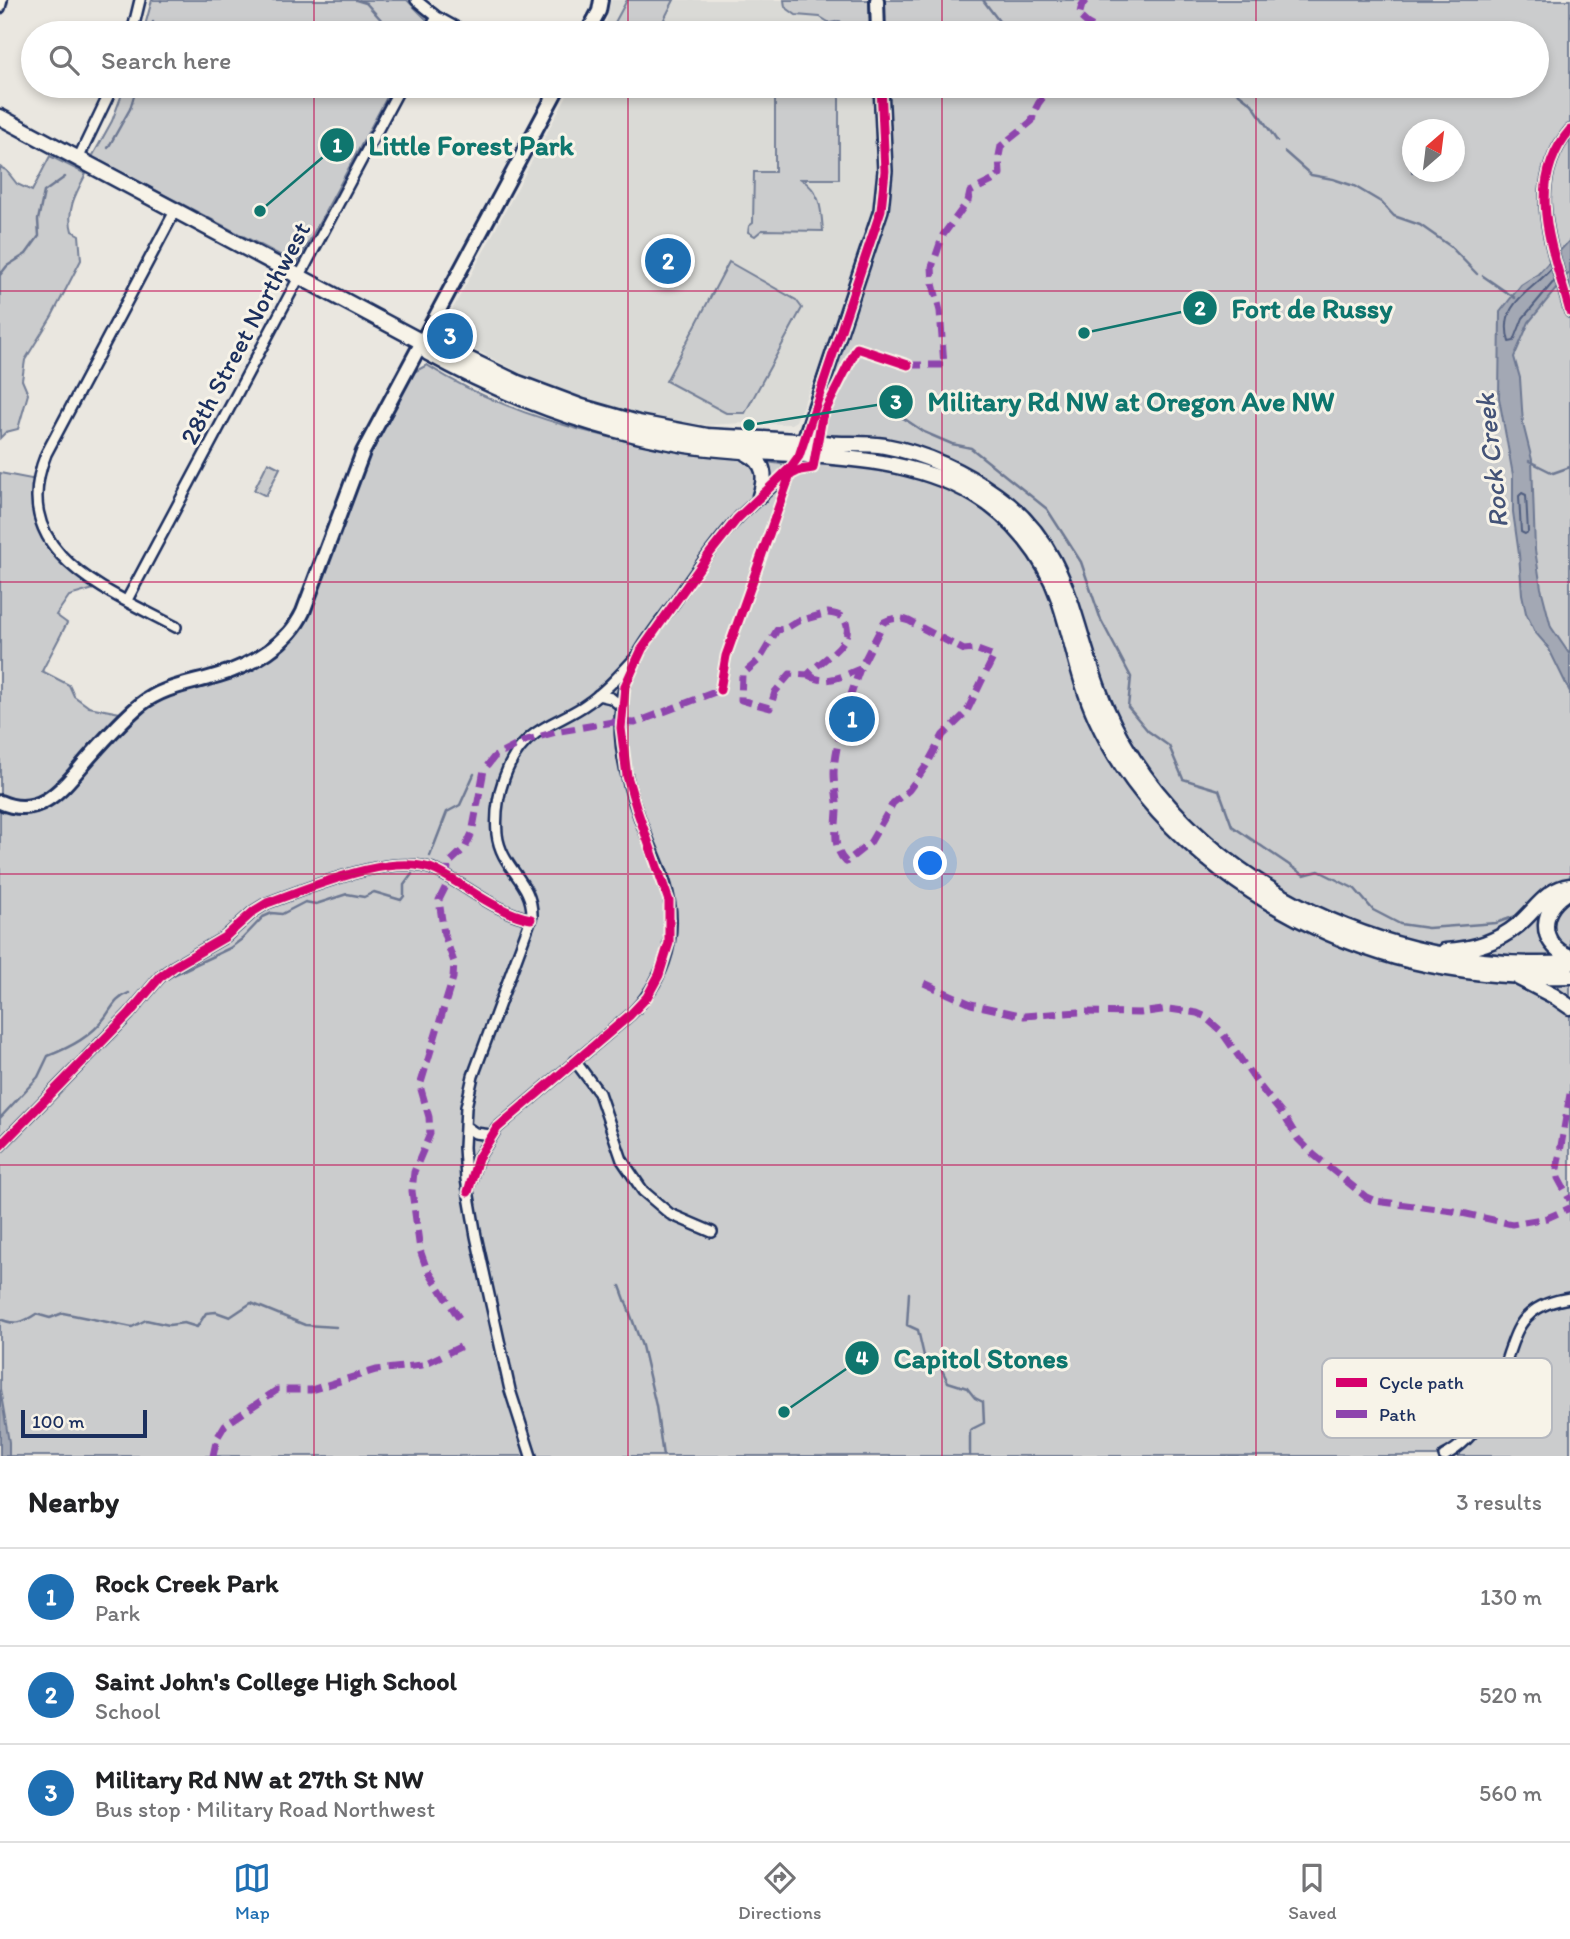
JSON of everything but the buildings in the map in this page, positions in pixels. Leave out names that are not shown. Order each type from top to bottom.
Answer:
[{"type":"main road","points":[[0,117],[422,342],[433,342],[492,372],[546,394],[638,423],[707,436],[884,446],[942,464],[999,496],[1027,521],[1049,553],[1068,589],[1097,688],[1116,731],[1141,771],[1180,819],[1238,867],[1308,909],[1380,939],[1429,952],[1486,962],[1532,965],[1570,963]]},
{"type":"main road","points":[[422,342],[428,353],[502,391],[544,407],[664,441],[746,453],[880,463],[931,474],[976,496],[1009,521],[1032,549],[1053,583],[1092,709],[1127,773],[1172,827],[1234,879],[1345,940],[1418,962],[1473,973],[1570,976]]},
{"type":"main road","points":[[746,453],[760,463],[764,473],[760,496]]},
{"type":"main road","points":[[1429,952],[1474,947],[1505,935],[1549,894],[1570,886]]},
{"type":"main road","points":[[1570,891],[1551,907],[1546,928],[1553,945],[1570,957]]},
{"type":"main road","points":[[1501,975],[1520,978],[1570,1007]]},
{"type":"street","points":[[0,8],[2,0]]},
{"type":"street","points":[[135,21],[140,0]]},
{"type":"street","points":[[416,0],[444,21]]},
{"type":"street","points":[[877,0],[878,21]]},
{"type":"street","points":[[592,21],[601,1]]},
{"type":"street","points":[[435,21],[437,17]]},
{"type":"street","points":[[78,159],[107,98]]},
{"type":"street","name":"28th Street Northwest","points":[[127,600],[395,98]]},
{"type":"street","points":[[0,802],[22,808],[44,802],[61,790],[125,719],[148,699],[167,689],[221,675],[242,666],[268,651],[288,634],[303,612],[359,460],[553,98]]},
{"type":"street","points":[[531,1456],[510,1390],[475,1236],[465,1161],[465,1126],[473,1076],[531,919],[529,893],[506,863],[499,843],[497,824],[503,782],[514,757],[527,740],[598,695],[638,655],[716,544],[799,456],[881,209],[885,171],[882,98]]},
{"type":"street","points":[[1570,130],[1553,156],[1545,180],[1545,212],[1550,240],[1570,312]]},
{"type":"street","points":[[175,211],[43,461],[37,488],[43,527],[52,544],[78,573],[176,626]]},
{"type":"street","points":[[468,1192],[478,1158],[491,1135],[506,1118],[624,1021],[643,1002],[659,975],[669,943],[669,901],[630,788],[621,737],[621,706],[625,683],[638,655]]},
{"type":"street","points":[[598,695],[611,698],[621,706]]},
{"type":"street","points":[[0,1146],[129,1014],[160,977],[221,940],[267,903],[376,868],[411,863],[429,867],[510,912],[531,919]]},
{"type":"street","points":[[575,1061],[594,1084],[604,1103],[622,1160],[643,1192],[681,1221],[712,1232]]},
{"type":"street","points":[[465,1126],[475,1133],[491,1135]]},
{"type":"street","points":[[1506,1358],[1514,1336],[1528,1315],[1542,1306],[1570,1298]]},
{"type":"street","points":[[1444,1456],[1469,1438]]},
{"type":"shaded area","points":[[152,0],[407,0],[428,21],[146,21]]},
{"type":"shaded area","points":[[611,0],[869,0],[870,21],[606,21]]},
{"type":"shaded area","points":[[627,0],[674,0],[663,21],[616,21]]},
{"type":"shaded area","points":[[784,0],[869,0],[870,21],[827,21],[820,17],[796,15],[785,7]]},
{"type":"shaded area","points":[[880,0],[1570,0],[1570,1456],[0,1456],[0,808],[26,814],[36,813],[55,803],[143,709],[176,693],[244,674],[270,657],[293,636],[311,609],[360,472],[414,372],[427,365],[484,396],[579,430],[644,445],[808,469],[821,409],[880,228],[885,98],[1549,98],[1549,21],[881,21]]},
{"type":"shaded area","points":[[121,98],[387,98],[297,264],[92,157],[112,121]]},
{"type":"shaded area","points":[[566,98],[875,98],[878,162],[876,201],[868,233],[825,353],[796,421],[791,424],[707,425],[660,419],[608,406],[536,381],[449,336],[445,331],[447,320]]},
{"type":"shaded area","points":[[775,98],[839,98],[839,179],[801,179],[816,195],[823,231],[762,230],[755,236],[748,232],[753,223],[754,172],[775,172]]},
{"type":"shaded area","points":[[50,156],[86,174],[70,216],[72,231],[79,235],[81,260],[25,360],[22,380],[28,394],[18,429],[6,432],[0,438],[0,167],[6,170],[17,184],[32,191]]},
{"type":"shaded area","points":[[729,262],[796,300],[802,308],[745,413],[726,413],[666,381]]},
{"type":"shaded area","points":[[268,462],[280,468],[266,496],[254,490]]},
{"type":"shaded area","points":[[0,473],[42,481],[42,511],[60,553],[104,586],[69,596],[56,615],[67,623],[42,671],[69,685],[74,696],[89,707],[125,714],[72,776],[34,804],[7,802],[0,797]]},
{"type":"water","points":[[1570,240],[1570,272],[1529,322],[1514,357],[1520,378],[1523,424],[1532,460],[1535,550],[1541,588],[1551,627],[1570,655],[1570,692],[1548,647],[1535,632],[1526,613],[1513,512],[1513,475],[1499,398],[1500,312],[1521,285],[1538,274]]},
{"type":"water","points":[[0,1389],[9,1442],[9,1456],[0,1456]]},
{"type":"waterway","points":[[356,0],[366,3],[382,21]]},
{"type":"waterway","points":[[983,0],[999,21]]},
{"type":"waterway","points":[[108,148],[133,98]]},
{"type":"waterway","points":[[1244,98],[1252,104],[1277,141]]},
{"type":"waterway","points":[[1285,152],[1311,175],[1354,186],[1381,202],[1394,216],[1420,225],[1450,246],[1477,274]]},
{"type":"waterway","points":[[0,275],[7,266],[26,254],[39,236],[38,220],[44,192],[65,177]]},
{"type":"waterway","points":[[1483,276],[1515,298]]},
{"type":"waterway","points":[[881,403],[924,432],[952,444],[971,448],[1047,509],[1081,562],[1101,620],[1131,677],[1128,707],[1148,731],[1169,746],[1183,779],[1219,790],[1232,826],[1304,875],[1319,871],[1355,889],[1373,910],[1400,924],[1428,928],[1496,923],[1516,916],[1543,889]]},
{"type":"waterway","points":[[1529,461],[1553,473],[1570,467]]},
{"type":"waterway","points":[[430,856],[447,812],[460,805],[474,774]]},
{"type":"waterway","points":[[169,977],[230,948],[263,917],[272,913],[282,914],[305,902],[316,904],[347,894],[364,897],[374,892],[401,900],[404,896],[404,885],[412,874]]},
{"type":"waterway","points":[[0,1118],[38,1077],[48,1056],[88,1035],[118,1000],[129,993]]},
{"type":"waterway","points":[[620,1286],[642,1346],[656,1406],[663,1456]]},
{"type":"waterway","points":[[909,1293],[907,1325],[918,1330],[924,1356],[941,1368],[948,1382],[967,1388],[975,1398],[983,1402],[984,1423],[970,1430],[970,1456]]},
{"type":"waterway","points":[[0,1319],[15,1323],[36,1314],[50,1318],[63,1313],[132,1327],[146,1320],[169,1325],[184,1323],[197,1327],[206,1313],[216,1312],[230,1317],[251,1303],[305,1325],[336,1327]]},
{"type":"marked path","points":[[1085,21],[1079,16],[1086,0]]},
{"type":"marked path","points":[[908,365],[944,365],[940,311],[932,267],[943,235],[968,201],[970,192],[1000,174],[1001,146],[1032,121],[1042,98]]},
{"type":"marked path","points":[[828,613],[836,614],[846,623],[847,631],[841,645],[808,675],[790,674],[775,692],[770,708],[741,700],[742,675],[760,659],[777,630],[828,613]]},
{"type":"marked path","points":[[808,675],[828,680],[860,669],[884,622],[893,619],[909,621],[964,650],[975,649],[994,656],[966,713],[943,735],[909,790],[893,803],[870,843],[846,862],[839,851],[836,838],[835,763],[843,721],[860,669]]},
{"type":"marked path","points":[[459,1318],[426,1267],[420,1250],[412,1191],[414,1172],[430,1134],[429,1117],[420,1086],[453,978],[454,962],[444,934],[439,900],[447,884],[448,864],[465,848],[472,833],[484,770],[494,757],[527,740],[613,722],[635,723],[720,690]]},
{"type":"marked path","points":[[924,983],[971,1004],[1024,1016],[1079,1012],[1140,1013],[1169,1009],[1197,1013],[1221,1031],[1298,1139],[1366,1197],[1375,1201],[1453,1211],[1512,1224],[1547,1218],[1570,1208]]},
{"type":"marked path","points":[[1570,1094],[1557,1169],[1558,1178],[1570,1200]]},
{"type":"marked path","points":[[213,1456],[217,1438],[225,1425],[277,1390],[311,1390],[376,1370],[422,1365],[462,1346]]},
{"type":"cycle path","points":[[468,1192],[478,1158],[497,1128],[630,1015],[647,997],[659,975],[669,943],[669,901],[627,776],[621,728],[625,686],[642,649],[710,553],[737,519],[799,456],[881,210],[885,171],[882,98]]},
{"type":"cycle path","points":[[1570,130],[1556,151],[1548,173],[1545,196],[1546,219],[1570,312]]},
{"type":"cycle path","points":[[720,690],[726,656],[790,475],[813,468],[822,417],[857,348],[908,365]]},
{"type":"cycle path","points":[[0,1146],[129,1014],[160,977],[225,937],[267,903],[376,868],[419,866],[437,871],[506,911],[531,919]]},
{"type":"place","name":"Little Forest Park","points":[[260,211]]},
{"type":"place","name":"Saint John's College High School","points":[[668,261]]},
{"type":"place","name":"Fort de Russy","points":[[1084,333]]},
{"type":"place","name":"Military Rd NW at 27th St NW","points":[[450,336]]},
{"type":"place","name":"Military Rd NW at Oregon Ave NW","points":[[749,425]]},
{"type":"place","name":"Rock Creek Park","points":[[852,719]]},
{"type":"place","name":"Capitol Stones","points":[[784,1412]]},
{"type":"water label","name":"Rock Creek","points":[[1491,461]]}]
